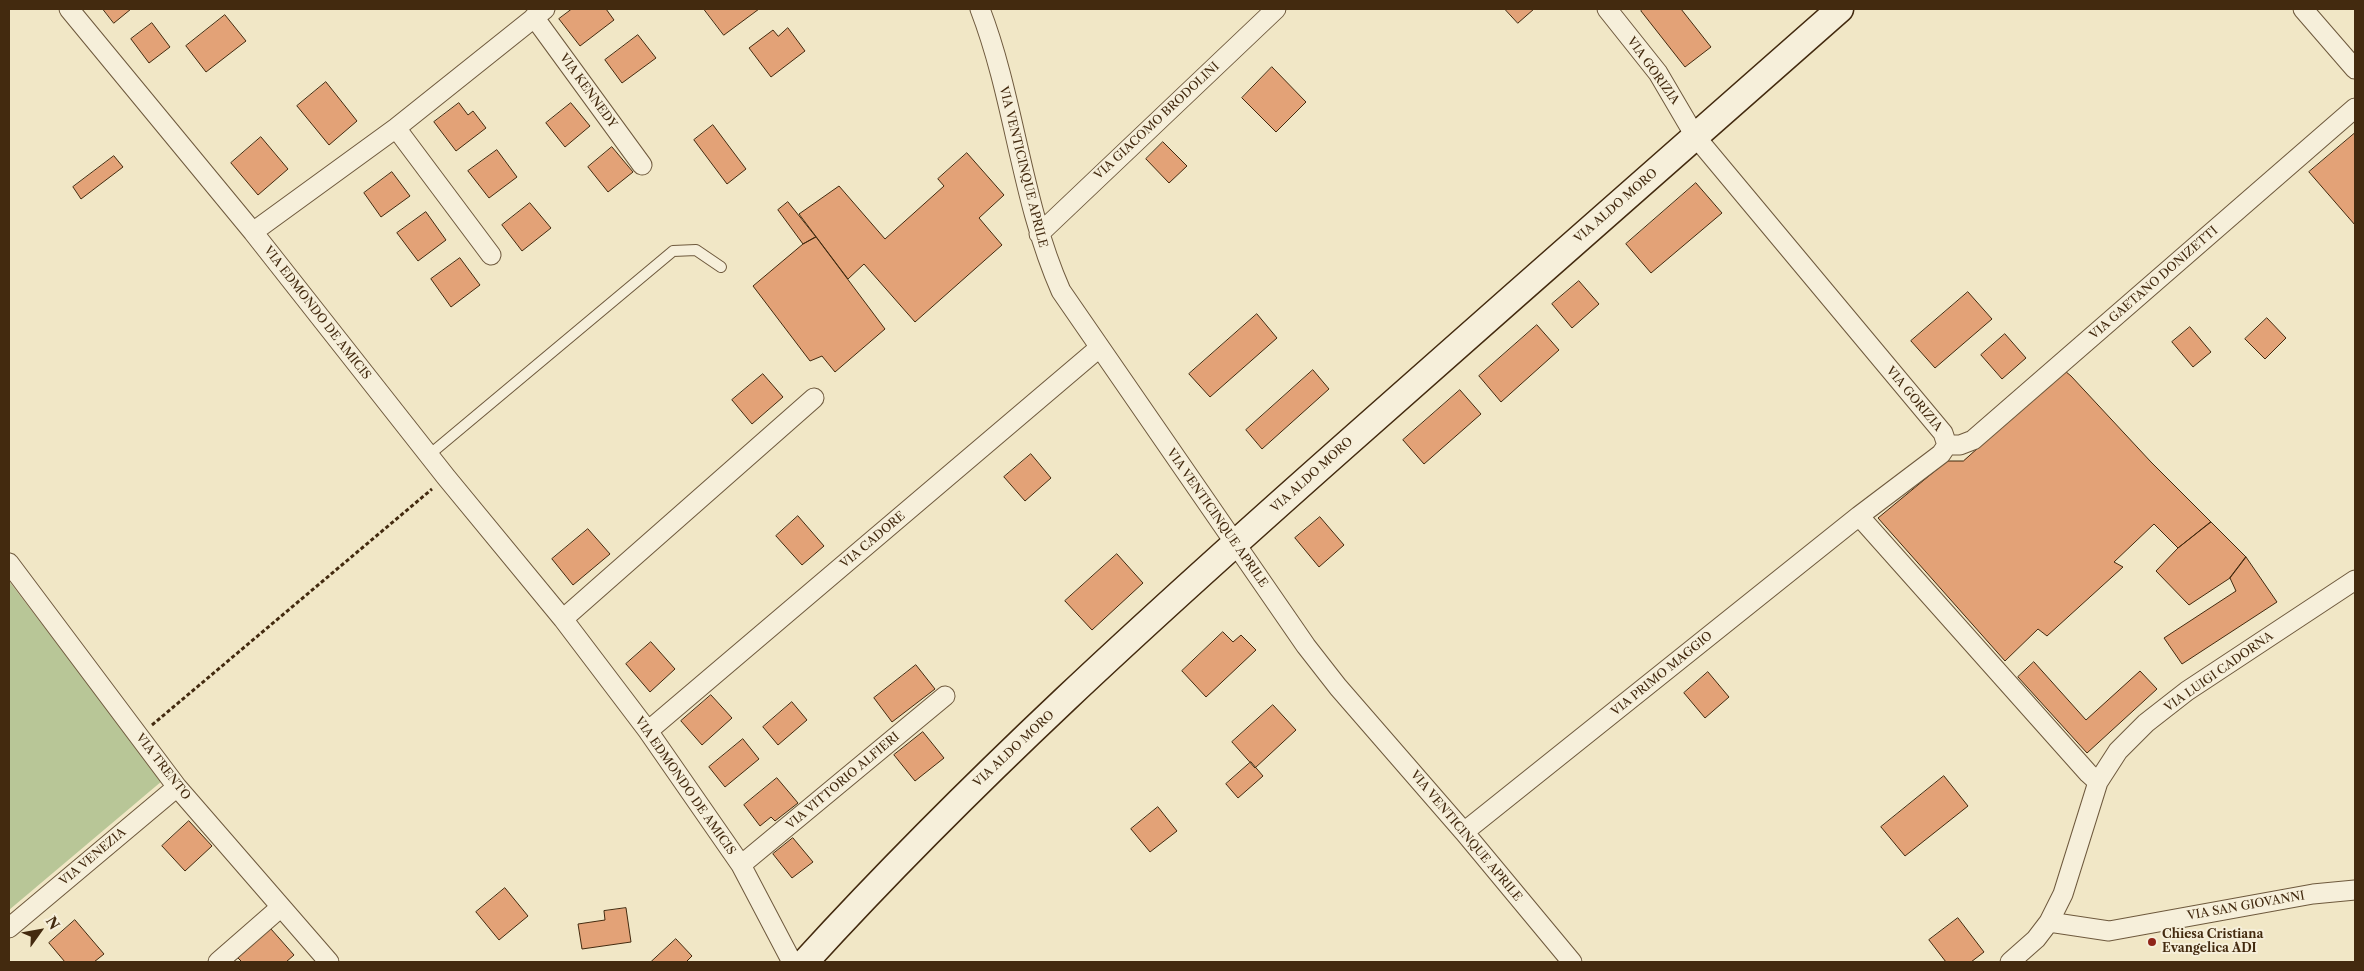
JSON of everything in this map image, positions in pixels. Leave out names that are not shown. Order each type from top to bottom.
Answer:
[{"type":"main road","name":"VIA ALDO MORO","points":[[805,962],[883,878],[971,790],[1235,544],[1840,9]]},
{"type":"street","name":"VIA EDMONDO DE AMICIS","points":[[69,9],[253,232],[446,477],[563,619],[648,731],[741,865],[792,962]]},
{"type":"street","name":"VIA VENTICINQUE APRILE","points":[[980,9],[997,66],[1039,234],[1061,291],[1306,646],[1572,962]]},
{"type":"street","name":"VIA GIACOMO BRODOLINI","points":[[1039,234],[1276,9]]},
{"type":"street","points":[[2303,9],[2355,69]]},
{"type":"street","name":"VIA GORIZIA","points":[[1612,10],[1658,73],[1696,136],[1943,434],[1947,445],[1941,454],[1859,516]]},
{"type":"street","name":"VIA KENNEDY","points":[[253,232],[396,128],[539,13],[642,165]]},
{"type":"street","name":"VIA GAETANO DONIZETTI","points":[[1947,445],[1960,445],[1973,440],[2355,108]]},
{"type":"street","points":[[396,128],[491,255]]},
{"type":"street","name":"VIA CADORE","points":[[648,731],[1099,348]]},
{"type":"street","points":[[563,619],[814,398]]},
{"type":"street","points":[[1859,516],[2081,766],[2098,782]]},
{"type":"street","name":"VIA PRIMO MAGGIO","points":[[1464,832],[1859,516]]},
{"type":"street","name":"VIA TRENTO","points":[[9,563],[177,787],[329,962]]},
{"type":"street","name":"VIA LUIGI CADORNA","points":[[2010,962],[2036,939],[2049,922],[2063,894],[2098,782],[2118,752],[2146,723],[2187,690],[2355,580]]},
{"type":"street","name":"VIA VITTORIO ALFIERI","points":[[741,865],[945,696]]},
{"type":"street","name":"VIA VENEZIA","points":[[9,928],[177,787]]},
{"type":"street","name":"VIA SAN GIOVANNI","points":[[2049,922],[2109,931],[2313,894],[2355,890]]},
{"type":"street","points":[[218,962],[281,907]]},
{"type":"lane","points":[[429,455],[673,251],[696,250],[721,267]]},
{"type":"path","points":[[138,737],[446,477]]},
{"type":"green space","points":[[9,581],[162,781],[9,910]]},
{"type":"building","points":[[103,9],[131,9],[114,23]]},
{"type":"building","points":[[572,9],[606,9],[614,20],[580,46],[559,19]]},
{"type":"building","points":[[704,9],[759,9],[724,35]]},
{"type":"building","points":[[1505,9],[1534,9],[1518,23]]},
{"type":"building","points":[[1643,9],[1681,9],[1711,47],[1685,67],[1641,11]]},
{"type":"building","points":[[225,15],[246,41],[206,72],[186,46]]},
{"type":"building","points":[[152,23],[170,47],[149,63],[131,39]]},
{"type":"building","points":[[788,28],[805,51],[771,77],[749,48],[773,30],[778,36]]},
{"type":"building","points":[[638,35],[656,58],[622,83],[605,60]]},
{"type":"building","points":[[1272,67],[1306,102],[1276,132],[1242,98]]},
{"type":"building","points":[[326,82],[357,121],[329,145],[297,106]]},
{"type":"building","points":[[459,103],[468,115],[473,111],[486,128],[456,151],[434,122]]},
{"type":"building","points":[[571,103],[590,126],[565,147],[546,123]]},
{"type":"building","points":[[713,125],[746,169],[727,184],[694,140]]},
{"type":"building","points":[[2355,133],[2355,225],[2309,172]]},
{"type":"building","points":[[261,137],[288,169],[258,195],[231,163]]},
{"type":"building","points":[[1163,142],[1187,166],[1169,183],[1146,159]]},
{"type":"building","points":[[612,147],[633,172],[608,192],[588,167]]},
{"type":"building","points":[[497,150],[517,177],[489,198],[468,171]]},
{"type":"building","points":[[967,153],[1004,195],[979,218],[1002,245],[915,322],[864,264],[848,279],[799,214],[839,186],[885,239],[944,186],[938,179]]},
{"type":"building","points":[[114,156],[123,167],[81,199],[73,187]]},
{"type":"building","points":[[392,172],[410,196],[381,217],[364,193]]},
{"type":"building","points":[[1696,183],[1722,213],[1651,273],[1626,244]]},
{"type":"building","points":[[788,202],[816,237],[803,244],[778,210]]},
{"type":"building","points":[[530,203],[551,228],[522,251],[502,225]]},
{"type":"building","points":[[426,212],[446,240],[418,261],[397,233]]},
{"type":"building","points":[[816,237],[885,329],[835,372],[822,356],[810,361],[753,286],[803,244]]},
{"type":"building","points":[[460,258],[480,285],[451,307],[431,279]]},
{"type":"building","points":[[1579,281],[1599,304],[1572,328],[1552,304]]},
{"type":"building","points":[[1968,292],[1992,319],[1935,368],[1911,341]]},
{"type":"building","points":[[1257,314],[1277,338],[1210,397],[1189,374]]},
{"type":"building","points":[[2267,318],[2286,338],[2265,359],[2245,339]]},
{"type":"building","points":[[1537,325],[1559,350],[1501,402],[1479,376]]},
{"type":"building","points":[[2190,327],[2211,352],[2193,367],[2172,342]]},
{"type":"building","points":[[2005,334],[2026,358],[2002,379],[1981,355]]},
{"type":"building","points":[[1313,370],[1329,389],[1262,449],[1246,430]]},
{"type":"building","points":[[2065,371],[2211,522],[2178,548],[2154,524],[2114,562],[2123,567],[2047,636],[2038,629],[2005,661],[1878,518],[1947,461],[1963,461]]},
{"type":"building","points":[[763,374],[783,397],[752,424],[732,400]]},
{"type":"building","points":[[1460,390],[1481,414],[1424,464],[1403,440]]},
{"type":"building","points":[[1031,454],[1051,478],[1025,501],[1004,477]]},
{"type":"building","points":[[798,516],[824,546],[802,565],[776,536]]},
{"type":"building","points":[[1320,517],[1344,545],[1319,567],[1295,538]]},
{"type":"building","points":[[2211,522],[2246,557],[2230,578],[2189,605],[2156,571],[2178,548]]},
{"type":"building","points":[[588,529],[610,554],[573,585],[552,559]]},
{"type":"building","points":[[1117,554],[1143,583],[1092,630],[1065,601]]},
{"type":"building","points":[[2246,557],[2277,602],[2182,664],[2164,638],[2236,591],[2230,578]]},
{"type":"building","points":[[1223,632],[1233,642],[1241,635],[1256,650],[1206,697],[1182,671]]},
{"type":"building","points":[[651,642],[675,669],[650,692],[626,664]]},
{"type":"building","points":[[2034,662],[2086,720],[2140,671],[2157,689],[2087,753],[2018,677]]},
{"type":"building","points":[[916,665],[935,689],[892,722],[874,698]]},
{"type":"building","points":[[1708,672],[1729,697],[1705,718],[1684,693]]},
{"type":"building","points":[[711,695],[732,718],[702,745],[681,721]]},
{"type":"building","points":[[792,702],[807,720],[778,745],[763,727]]},
{"type":"building","points":[[1273,705],[1296,730],[1255,768],[1232,742]]},
{"type":"building","points":[[923,732],[944,758],[915,781],[894,755]]},
{"type":"building","points":[[743,739],[759,759],[725,787],[709,767]]},
{"type":"building","points":[[1251,762],[1263,776],[1238,798],[1226,784]]},
{"type":"building","points":[[1944,776],[1968,806],[1905,856],[1881,827]]},
{"type":"building","points":[[777,778],[798,803],[775,821],[771,817],[760,826],[744,805]]},
{"type":"building","points":[[1158,807],[1177,831],[1150,852],[1131,829]]},
{"type":"building","points":[[189,821],[212,846],[185,871],[162,846]]},
{"type":"building","points":[[793,838],[813,862],[792,878],[773,854]]},
{"type":"building","points":[[505,888],[528,916],[499,940],[476,912]]},
{"type":"building","points":[[626,908],[631,942],[582,949],[578,924],[605,920],[604,911]]},
{"type":"building","points":[[1958,918],[1984,952],[1971,962],[1946,962],[1929,940]]},
{"type":"building","points":[[75,920],[104,954],[94,962],[65,962],[49,943]]},
{"type":"building","points":[[271,929],[294,955],[286,962],[242,962],[238,958]]},
{"type":"building","points":[[676,939],[692,956],[686,962],[651,962]]},
{"type":"place","name":"Chiesa Cristiana Evangelica ADI","points":[[2152,942]]}]
